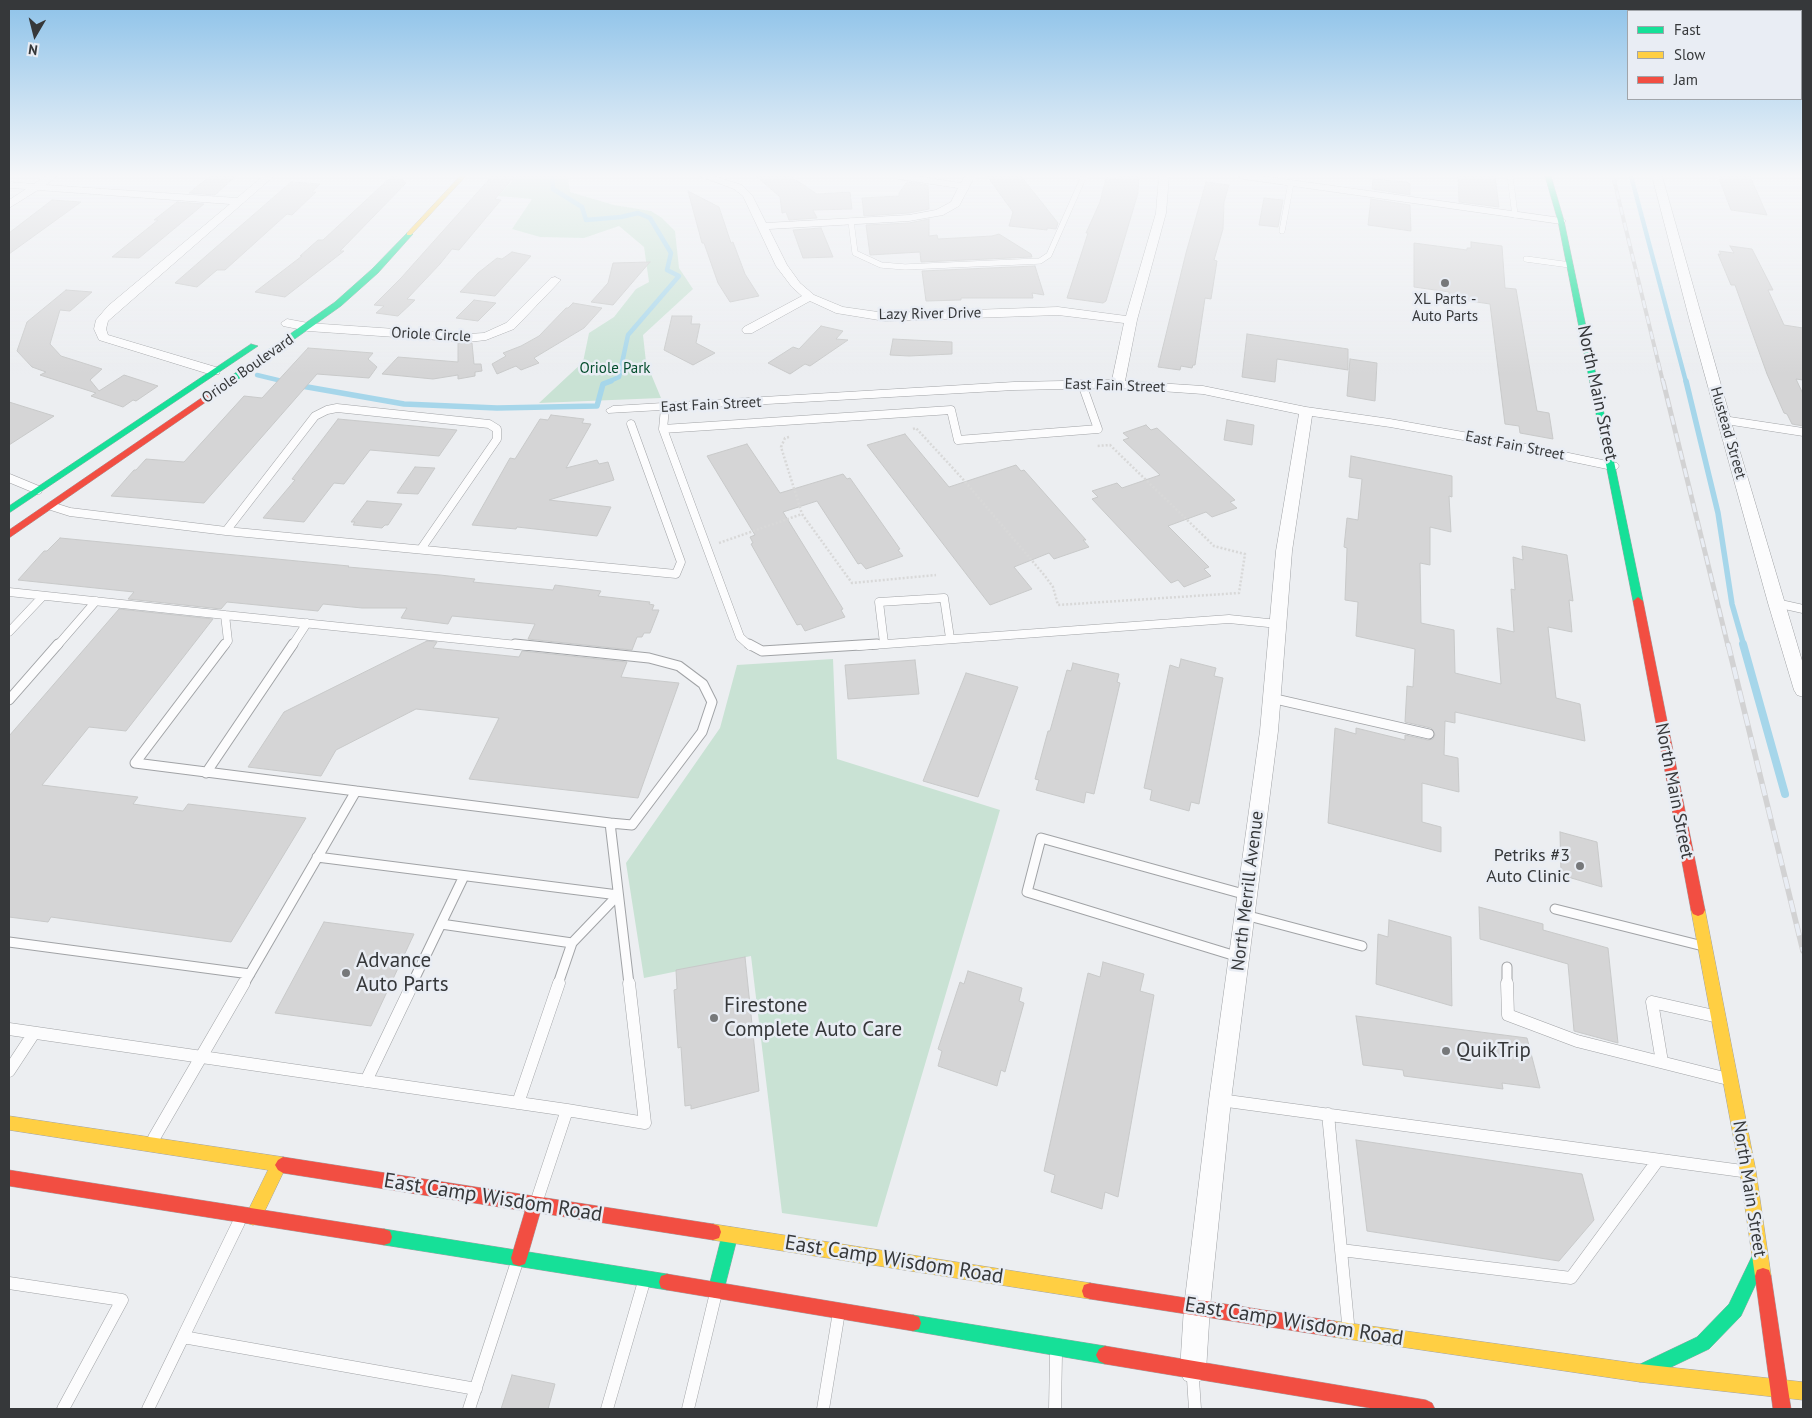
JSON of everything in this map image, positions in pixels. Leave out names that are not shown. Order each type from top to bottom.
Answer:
[{"type":"street","points":[[190,242],[112,308],[102,320],[100,329],[103,337],[116,342],[237,378]]},
{"type":"street","name":"Oriole Boulevard","points":[[9,535],[308,327],[338,304],[375,270],[401,242]]},
{"type":"street","name":"Lazy River Drive","points":[[771,242],[782,266],[796,285],[810,297],[840,310],[885,317],[1058,311],[1131,320]]},
{"type":"street","points":[[1118,384],[1131,320],[1153,242]]},
{"type":"street","name":"North Main Street","points":[[1566,242],[1612,466],[1748,1172],[1782,1409]]},
{"type":"street","name":"Hustead Street","points":[[1675,242],[1776,603],[1803,690]]},
{"type":"street","name":"Oriole Circle","points":[[284,326],[468,338],[486,336],[510,326],[555,280]]},
{"type":"street","points":[[748,330],[810,297]]},
{"type":"street","name":"Oriole Boulevard","points":[[284,326],[302,313]]},
{"type":"street","name":"Oriole Boulevard","points":[[9,510],[214,371],[267,338]]},
{"type":"street","name":"East Fain Street","points":[[613,410],[1082,384],[1118,384],[1203,390],[1306,411],[1390,423],[1612,466]]},
{"type":"street","name":"North Merrill Avenue","points":[[1193,1371],[1196,1307],[1220,1100],[1272,698],[1284,551],[1306,411]]},
{"type":"street","points":[[1724,420],[1803,432]]},
{"type":"street","points":[[38,490],[51,506]]},
{"type":"street","name":"East Camp Wisdom Road","points":[[9,1123],[1349,1330],[1640,1373],[1803,1391]]},
{"type":"street","points":[[248,1216],[279,1165]]},
{"type":"street","points":[[9,1178],[645,1278],[1426,1409]]},
{"type":"street","points":[[518,1258],[536,1204]]},
{"type":"street","points":[[716,1290],[730,1235]]},
{"type":"street","points":[[1640,1373],[1703,1343],[1735,1310],[1760,1258]]},
{"type":"lane","points":[[854,242],[855,253],[880,265],[905,268],[1040,261],[1049,255],[1055,242]]},
{"type":"lane","points":[[1526,259],[1570,265]]},
{"type":"lane","points":[[663,428],[951,410],[958,440],[1098,429],[1082,384]]},
{"type":"lane","points":[[226,531],[315,416],[327,410],[336,408],[470,420],[489,424],[497,429],[497,439],[421,550]]},
{"type":"lane","points":[[665,408],[663,428],[740,637],[752,647],[762,651],[785,651],[1229,619],[1278,624]]},
{"type":"lane","points":[[51,506],[70,512],[226,531],[676,574],[681,562],[631,424]]},
{"type":"lane","points":[[9,478],[38,490]]},
{"type":"lane","points":[[9,592],[649,658],[679,666],[703,684],[712,702],[702,732],[632,825],[135,763],[228,641],[225,615]]},
{"type":"lane","points":[[9,632],[43,596]]},
{"type":"lane","points":[[884,643],[880,602],[944,598],[950,638]]},
{"type":"lane","points":[[9,700],[96,601]]},
{"type":"lane","points":[[1776,603],[1803,609]]},
{"type":"lane","points":[[206,773],[307,624]]},
{"type":"lane","points":[[1272,698],[1429,734]]},
{"type":"lane","points":[[150,1145],[356,792]]},
{"type":"lane","points":[[9,1029],[645,1123],[610,823]]},
{"type":"lane","points":[[1239,957],[1027,892],[1040,838],[1246,905],[1362,946]]},
{"type":"lane","points":[[317,858],[618,895]]},
{"type":"lane","points":[[366,1081],[464,876]]},
{"type":"lane","points":[[518,1103],[572,943],[618,895]]},
{"type":"lane","points":[[1555,909],[1704,946]]},
{"type":"lane","points":[[441,924],[572,943]]},
{"type":"lane","points":[[9,942],[250,974]]},
{"type":"lane","points":[[1508,967],[1508,1015],[1577,1041],[1730,1079]]},
{"type":"lane","points":[[1662,1062],[1652,1002],[1718,1017]]},
{"type":"lane","points":[[9,1071],[34,1033]]},
{"type":"lane","points":[[1220,1100],[1748,1172]]},
{"type":"lane","points":[[536,1204],[567,1110]]},
{"type":"lane","points":[[1328,1114],[1349,1330]]},
{"type":"lane","points":[[1341,1250],[1571,1278],[1658,1160]]},
{"type":"lane","points":[[148,1409],[183,1337],[248,1216]]},
{"type":"lane","points":[[469,1409],[518,1258]]},
{"type":"lane","points":[[606,1409],[645,1278]]},
{"type":"lane","points":[[9,1283],[122,1300],[63,1409]]},
{"type":"lane","points":[[688,1409],[716,1290]]},
{"type":"lane","points":[[823,1409],[839,1311]]},
{"type":"lane","points":[[183,1337],[476,1389]]},
{"type":"lane","points":[[1055,1409],[1056,1348]]},
{"type":"lane","points":[[1193,1371],[1195,1409]]},
{"type":"path","points":[[916,428],[993,514],[1053,586],[1058,606],[1239,593],[1245,554],[1214,546],[1110,445],[1091,446]]},
{"type":"path","points":[[906,429],[925,428]]},
{"type":"path","points":[[795,437],[785,438],[781,447],[802,514],[852,583],[936,575]]},
{"type":"path","points":[[707,548],[802,514]]},
{"type":"green space","name":"Oriole Park","points":[[638,242],[676,242],[679,268],[693,289],[643,335],[646,362],[661,398],[539,403],[583,362],[589,333],[614,317],[636,289],[649,282],[644,247]]},
{"type":"green space","points":[[833,659],[837,759],[1000,810],[877,1227],[782,1213],[751,956],[644,978],[626,863],[720,728],[737,665]]},
{"type":"building","points":[[9,242],[25,242],[9,254]]},
{"type":"building","points":[[130,242],[158,242],[139,258],[112,257]]},
{"type":"building","points":[[222,242],[256,242],[225,270],[217,270],[197,287],[175,283]]},
{"type":"building","points":[[316,242],[349,242],[340,251],[344,251],[285,297],[255,292],[302,256],[300,256]]},
{"type":"building","points":[[433,242],[466,242],[459,250],[452,249],[407,299],[415,300],[398,316],[376,313],[384,306],[374,305]]},
{"type":"building","points":[[733,242],[745,274],[759,296],[730,302],[718,283],[704,243],[702,243]]},
{"type":"building","points":[[797,242],[827,242],[833,257],[803,258]]},
{"type":"building","points":[[868,242],[1012,242],[1031,254],[1032,257],[921,262],[920,252],[870,255]]},
{"type":"building","points":[[1085,242],[1123,242],[1106,301],[1103,303],[1067,298]]},
{"type":"building","points":[[1189,242],[1219,242],[1214,260],[1217,261],[1211,299],[1205,298],[1195,365],[1192,368],[1181,366],[1180,370],[1158,367]]},
{"type":"building","points":[[1471,242],[1502,246],[1505,288],[1516,289],[1537,411],[1549,413],[1553,439],[1520,433],[1519,426],[1505,424],[1490,304],[1449,298],[1449,292],[1414,287],[1414,243],[1467,250],[1467,248],[1471,248]]},
{"type":"building","points":[[1730,246],[1752,249],[1773,290],[1768,290],[1784,325],[1803,328],[1803,380],[1796,379],[1803,394],[1803,426],[1792,424],[1787,414],[1784,413],[1767,374],[1735,285],[1731,285],[1718,254],[1721,254],[1719,251],[1734,253]]},
{"type":"building","points":[[512,252],[531,256],[495,296],[460,292],[478,273],[497,258],[502,259]]},
{"type":"building","points":[[650,262],[613,305],[591,302],[608,283],[613,263]]},
{"type":"building","points":[[1035,266],[1044,295],[1032,293],[1033,298],[961,298],[961,300],[926,301],[922,271]]},
{"type":"building","points":[[66,290],[92,292],[70,311],[60,310],[50,344],[61,356],[102,369],[90,380],[99,391],[124,375],[158,386],[136,401],[133,400],[123,407],[91,396],[96,393],[40,375],[46,372],[32,367],[17,351],[27,322]]},
{"type":"building","points":[[474,300],[496,303],[478,321],[456,318]]},
{"type":"building","points":[[573,303],[602,308],[584,328],[534,358],[539,363],[521,370],[516,366],[497,374],[492,364],[506,356],[503,353],[539,336]]},
{"type":"building","points":[[672,316],[692,316],[691,324],[700,324],[696,343],[715,353],[693,365],[664,350]]},
{"type":"building","points":[[821,326],[843,331],[836,339],[848,340],[810,366],[805,364],[790,374],[768,363],[793,347],[799,349]]},
{"type":"building","points":[[1247,334],[1348,349],[1348,370],[1277,359],[1275,382],[1242,377]]},
{"type":"building","points":[[893,339],[952,342],[952,354],[890,355]]},
{"type":"building","points":[[458,343],[472,343],[474,364],[481,364],[482,371],[475,372],[475,376],[458,379],[458,375],[433,379],[382,374],[398,357],[458,362]]},
{"type":"building","points":[[308,348],[373,353],[368,359],[377,367],[369,378],[317,374],[204,503],[111,496],[146,459],[184,462],[244,396],[262,398]]},
{"type":"building","points":[[1350,359],[1377,363],[1375,401],[1347,396]]},
{"type":"building","points":[[9,402],[54,416],[9,445]]},
{"type":"building","points":[[551,415],[584,419],[582,423],[591,424],[566,468],[597,460],[599,464],[608,462],[614,480],[549,500],[611,507],[597,536],[517,527],[516,529],[472,525],[510,458],[515,459],[540,419],[548,420]]},
{"type":"building","points":[[338,419],[457,430],[439,456],[370,450],[344,484],[334,483],[304,522],[263,518],[295,480],[292,479]]},
{"type":"building","points":[[1227,420],[1254,425],[1252,445],[1224,440]]},
{"type":"building","points":[[1146,425],[1151,430],[1157,428],[1235,500],[1230,502],[1237,508],[1212,517],[1206,512],[1168,526],[1209,567],[1204,569],[1211,576],[1184,587],[1178,580],[1171,583],[1092,499],[1098,497],[1092,491],[1117,483],[1122,488],[1160,475],[1123,440],[1129,438],[1123,433]]},
{"type":"building","points":[[905,434],[949,487],[1016,465],[1021,471],[1024,470],[1086,540],[1083,540],[1089,547],[1054,559],[1049,553],[1014,567],[1032,589],[990,605],[867,445]]},
{"type":"building","points":[[747,444],[780,493],[843,474],[847,479],[850,478],[900,549],[898,550],[903,556],[866,569],[861,563],[858,564],[817,501],[783,512],[843,609],[841,610],[845,617],[805,631],[801,624],[797,625],[751,544],[753,543],[750,537],[755,535],[707,456]]},
{"type":"building","points":[[1351,456],[1452,476],[1452,497],[1449,496],[1451,532],[1430,527],[1430,565],[1420,563],[1421,623],[1454,630],[1455,673],[1501,684],[1497,628],[1514,632],[1511,589],[1515,590],[1513,557],[1523,560],[1522,546],[1567,555],[1573,601],[1569,600],[1572,632],[1548,627],[1556,698],[1580,704],[1585,741],[1455,712],[1455,723],[1445,721],[1444,755],[1458,758],[1459,792],[1422,783],[1422,822],[1441,827],[1441,852],[1328,823],[1335,728],[1356,734],[1356,728],[1405,740],[1405,735],[1428,740],[1433,739],[1435,735],[1431,728],[1405,722],[1407,686],[1413,687],[1415,649],[1356,636],[1358,602],[1345,600],[1347,548],[1344,547],[1347,518],[1358,520],[1362,479],[1349,477]]},
{"type":"building","points":[[415,467],[435,468],[418,494],[397,493]]},
{"type":"building","points":[[367,501],[402,504],[388,525],[382,528],[353,525],[355,522],[351,522]]},
{"type":"building","points":[[60,538],[440,575],[475,579],[473,582],[553,590],[555,585],[601,591],[598,596],[650,602],[649,604],[654,605],[652,610],[659,610],[650,633],[644,633],[642,637],[637,637],[632,650],[528,639],[535,624],[452,616],[448,624],[401,618],[407,608],[362,608],[323,604],[318,611],[227,602],[221,609],[128,599],[134,592],[18,580],[44,551],[47,551]]},
{"type":"building","points":[[119,609],[213,619],[126,731],[89,727],[42,785],[138,797],[133,804],[183,811],[188,804],[306,818],[231,942],[51,917],[48,922],[9,917],[9,736]]},
{"type":"building","points":[[427,641],[437,642],[433,648],[519,657],[522,651],[627,662],[621,677],[679,683],[638,798],[469,779],[499,718],[416,709],[336,750],[321,776],[248,767],[284,712]]},
{"type":"building","points":[[1181,659],[1216,668],[1214,676],[1223,678],[1199,804],[1191,802],[1189,811],[1150,800],[1152,790],[1144,788],[1170,665],[1179,668]]},
{"type":"building","points":[[915,660],[919,694],[848,699],[845,665]]},
{"type":"building","points":[[1073,663],[1119,674],[1117,682],[1120,683],[1094,794],[1086,792],[1084,803],[1036,790],[1039,780],[1035,779],[1067,670],[1071,671]]},
{"type":"building","points":[[966,673],[1018,687],[978,797],[923,781]]},
{"type":"building","name":"Petriks #3 Auto Clinic","points":[[1560,832],[1597,842],[1602,887],[1561,875]]},
{"type":"building","points":[[1479,907],[1543,924],[1543,930],[1608,948],[1618,1043],[1574,1031],[1568,964],[1480,939]]},
{"type":"building","points":[[1389,920],[1451,937],[1452,1006],[1376,984],[1378,934],[1388,937]]},
{"type":"building","name":"Advance Auto Parts","points":[[324,922],[414,934],[371,1026],[275,1013]]},
{"type":"building","name":"Firestone Complete Auto Care","points":[[745,957],[759,1091],[691,1109],[691,1105],[685,1106],[681,1047],[678,1048],[674,990],[677,989],[676,970]]},
{"type":"building","points":[[1103,962],[1144,974],[1140,991],[1154,995],[1118,1197],[1105,1192],[1102,1209],[1051,1192],[1055,1175],[1044,1171],[1088,973],[1100,977]]},
{"type":"building","points":[[968,971],[1022,988],[1019,1001],[1024,1003],[1005,1072],[1001,1070],[997,1086],[938,1066],[942,1051],[938,1049],[960,982],[964,984]]},
{"type":"building","name":"QuikTrip","points":[[1356,1016],[1527,1038],[1540,1088],[1502,1083],[1503,1089],[1404,1076],[1403,1070],[1363,1065]]},
{"type":"building","points":[[1356,1140],[1582,1174],[1594,1220],[1559,1261],[1367,1231]]},
{"type":"building","points":[[512,1375],[555,1384],[548,1409],[501,1409]]},
{"type":"waterway","points":[[608,382],[619,377],[628,335],[679,276],[667,270],[671,253],[665,242]]},
{"type":"waterway","points":[[1649,242],[1686,382]]},
{"type":"waterway","points":[[257,375],[286,382],[280,381]]},
{"type":"waterway","points":[[296,385],[404,404],[497,408],[597,406],[603,384],[611,381]]},
{"type":"waterway","points":[[1686,381],[1718,513],[1732,604],[1744,646]]},
{"type":"waterway","points":[[1743,644],[1785,794]]},
{"type":"railway","points":[[1629,242],[1663,382]]},
{"type":"railway","points":[[1663,381],[1728,646]]},
{"type":"railway","points":[[1728,644],[1803,951]]},
{"type":"traffic: fast","points":[[213,393],[338,304],[375,271],[401,242]]},
{"type":"traffic: fast","points":[[1565,242],[1638,601]]},
{"type":"traffic: fast","points":[[9,510],[254,346]]},
{"type":"traffic: fast","points":[[716,1290],[730,1235]]},
{"type":"traffic: fast","points":[[384,1237],[667,1282]]},
{"type":"traffic: fast","points":[[1640,1373],[1703,1343],[1735,1310],[1760,1258]]},
{"type":"traffic: fast","points":[[913,1323],[1105,1355]]},
{"type":"traffic: slow","points":[[1698,910],[1748,1172],[1763,1276]]},
{"type":"traffic: slow","points":[[9,1123],[283,1165]]},
{"type":"traffic: slow","points":[[253,1217],[279,1165]]},
{"type":"traffic: slow","points":[[713,1232],[1090,1291]]},
{"type":"traffic: slow","points":[[1334,1329],[1640,1373],[1803,1391]]},
{"type":"traffic: jam","points":[[9,535],[213,393]]},
{"type":"traffic: jam","points":[[1638,601],[1698,910]]},
{"type":"traffic: jam","points":[[283,1165],[713,1232]]},
{"type":"traffic: jam","points":[[9,1178],[384,1237]]},
{"type":"traffic: jam","points":[[519,1258],[535,1204]]},
{"type":"traffic: jam","points":[[1763,1276],[1782,1409]]},
{"type":"traffic: jam","points":[[667,1282],[913,1323]]},
{"type":"traffic: jam","points":[[1090,1291],[1334,1329]]},
{"type":"traffic: jam","points":[[1105,1355],[1426,1409]]},
{"type":"place","name":"XL Parts - Auto Parts","points":[[1445,283]]},
{"type":"place","name":"Petriks #3 Auto Clinic","points":[[1580,866]]},
{"type":"place","name":"Advance Auto Parts","points":[[346,973]]},
{"type":"place","name":"Firestone Complete Auto Care","points":[[714,1018]]},
{"type":"place","name":"QuikTrip","points":[[1446,1051]]}]
